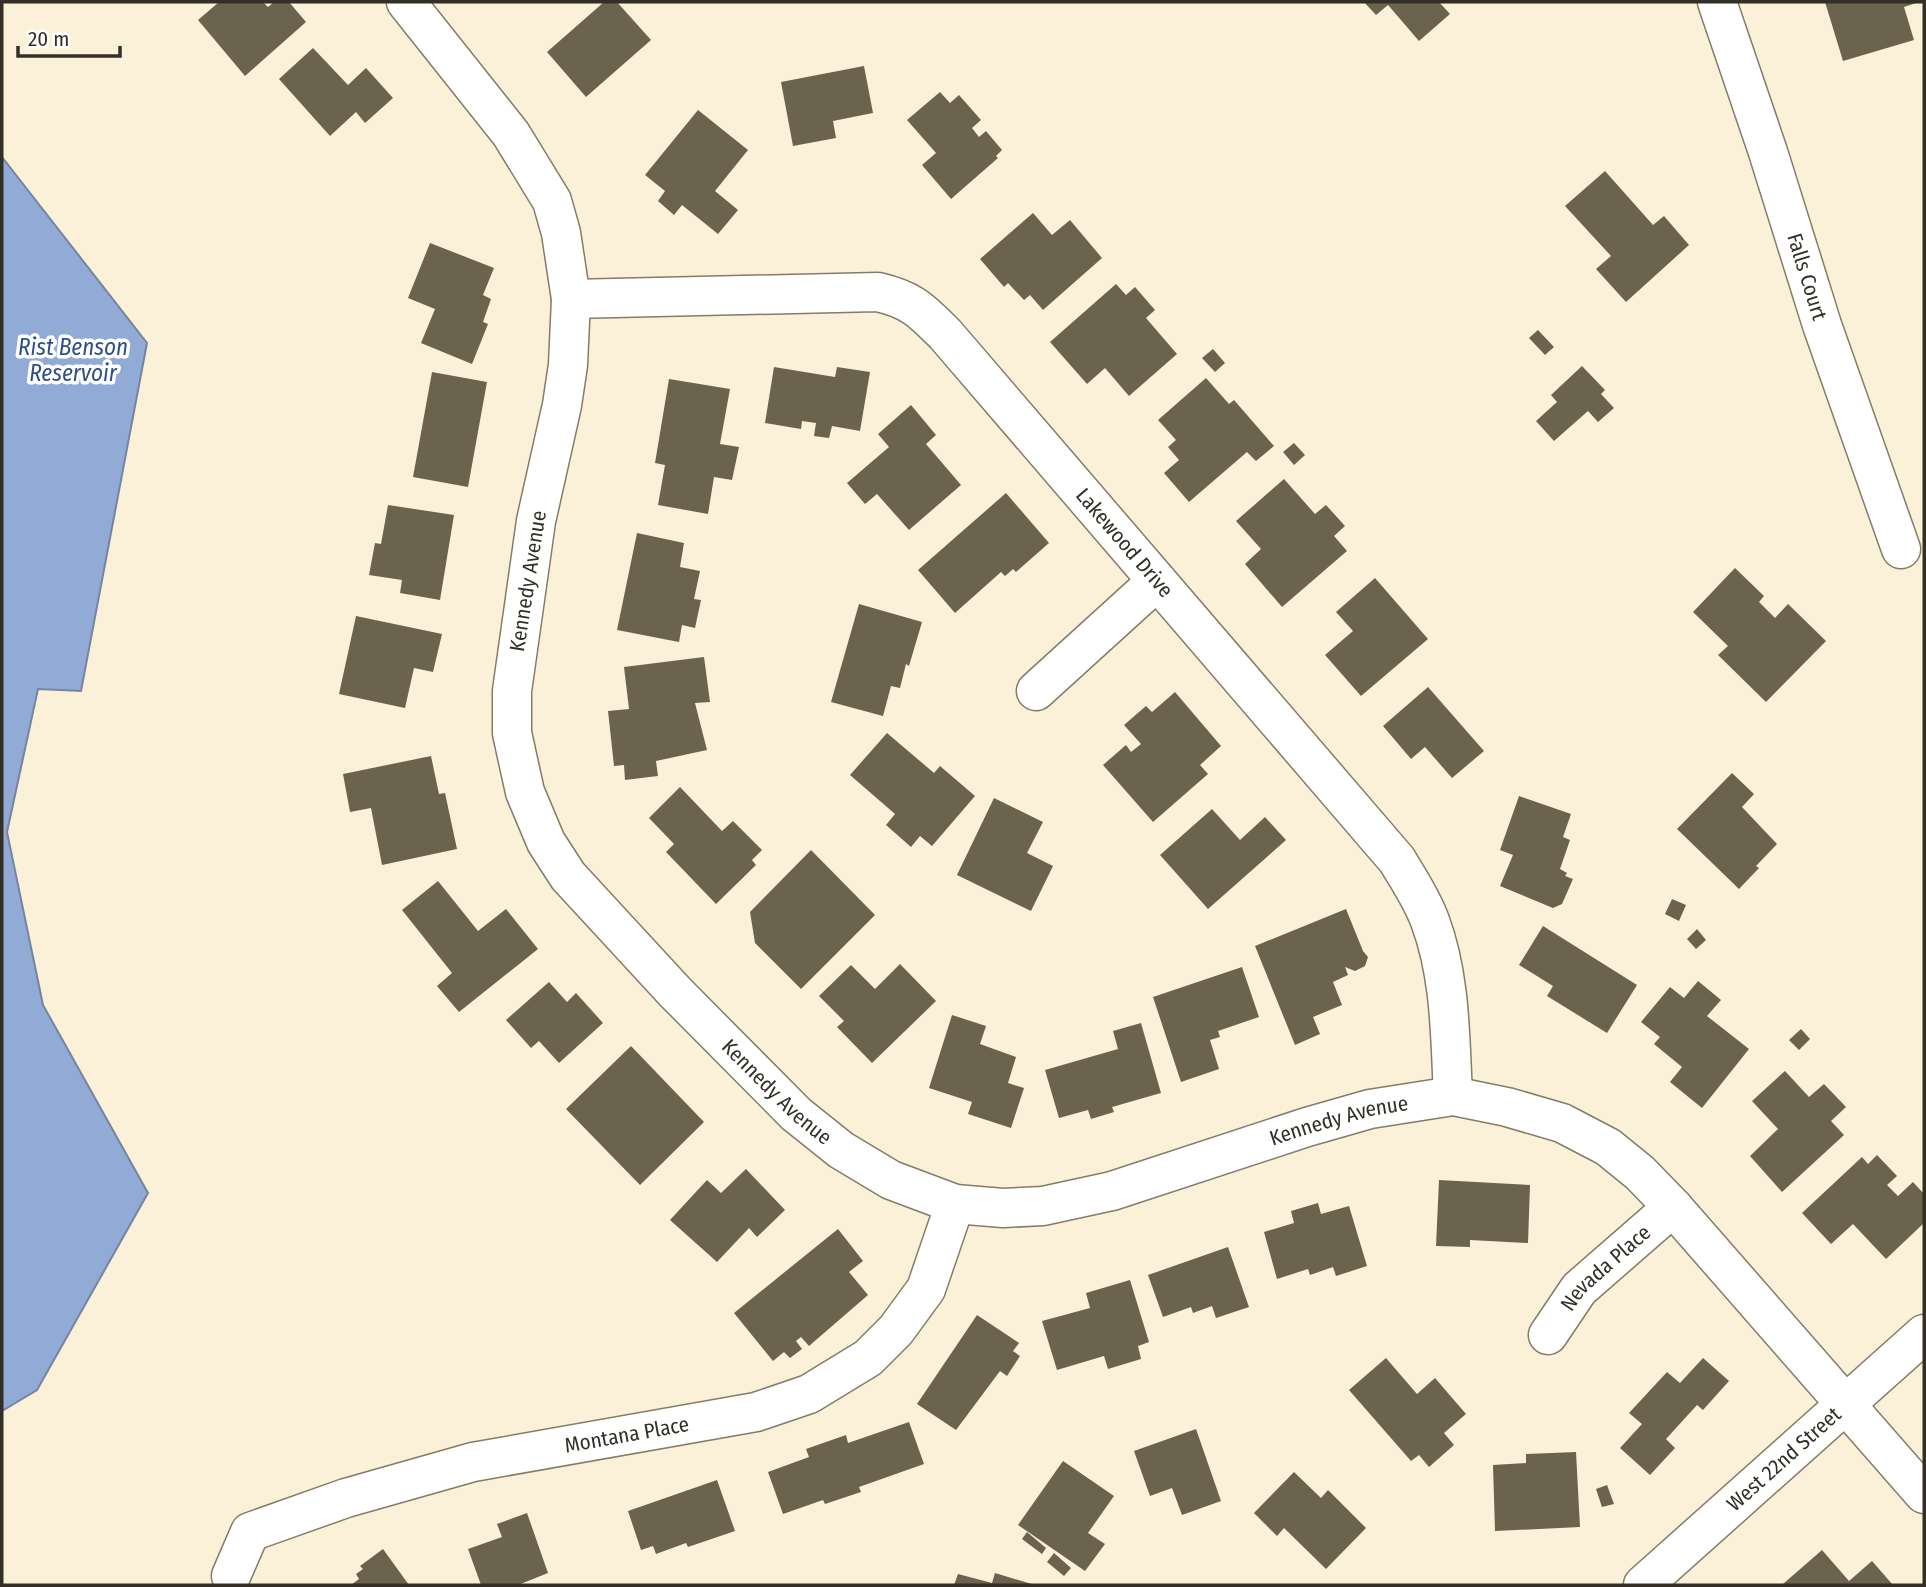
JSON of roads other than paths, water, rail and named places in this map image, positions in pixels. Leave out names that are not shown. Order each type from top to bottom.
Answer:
[{"type":"street","name":"Falls Court","points":[[1717,2],[1768,152],[1822,326],[1900,550]]},
{"type":"street","name":"Kennedy Avenue","points":[[422,7],[511,134],[552,201],[561,233],[570,299],[568,365],[562,405],[536,521],[512,691],[512,733],[525,792],[546,842],[568,876],[676,992],[796,1114],[841,1150],[891,1180],[955,1204],[1003,1208],[1043,1206],[1112,1191],[1370,1109],[1452,1096],[1507,1107],[1562,1123],[1608,1147],[1640,1173],[1673,1207],[1924,1494]]},
{"type":"street","name":"Lakewood Drive","points":[[570,299],[878,292],[904,298],[946,334],[1397,860],[1431,923],[1445,982],[1449,1010],[1452,1096]]},
{"type":"street","points":[[1036,691],[1157,580]]},
{"type":"street","name":"Montana Place","points":[[231,1576],[250,1532],[346,1498],[473,1462],[756,1412],[809,1394],[867,1358],[896,1329],[926,1289],[955,1204]]},
{"type":"street","name":"Nevada Place","points":[[1548,1335],[1579,1289],[1673,1207]]},
{"type":"street","name":"West 22nd Street","points":[[1643,1585],[1924,1334]]},
{"type":"water","name":"Rist Benson Reservoir","points":[[2,157],[147,343],[81,691],[38,689],[7,832],[43,1005],[148,1193],[37,1390],[2,1411]]}]
